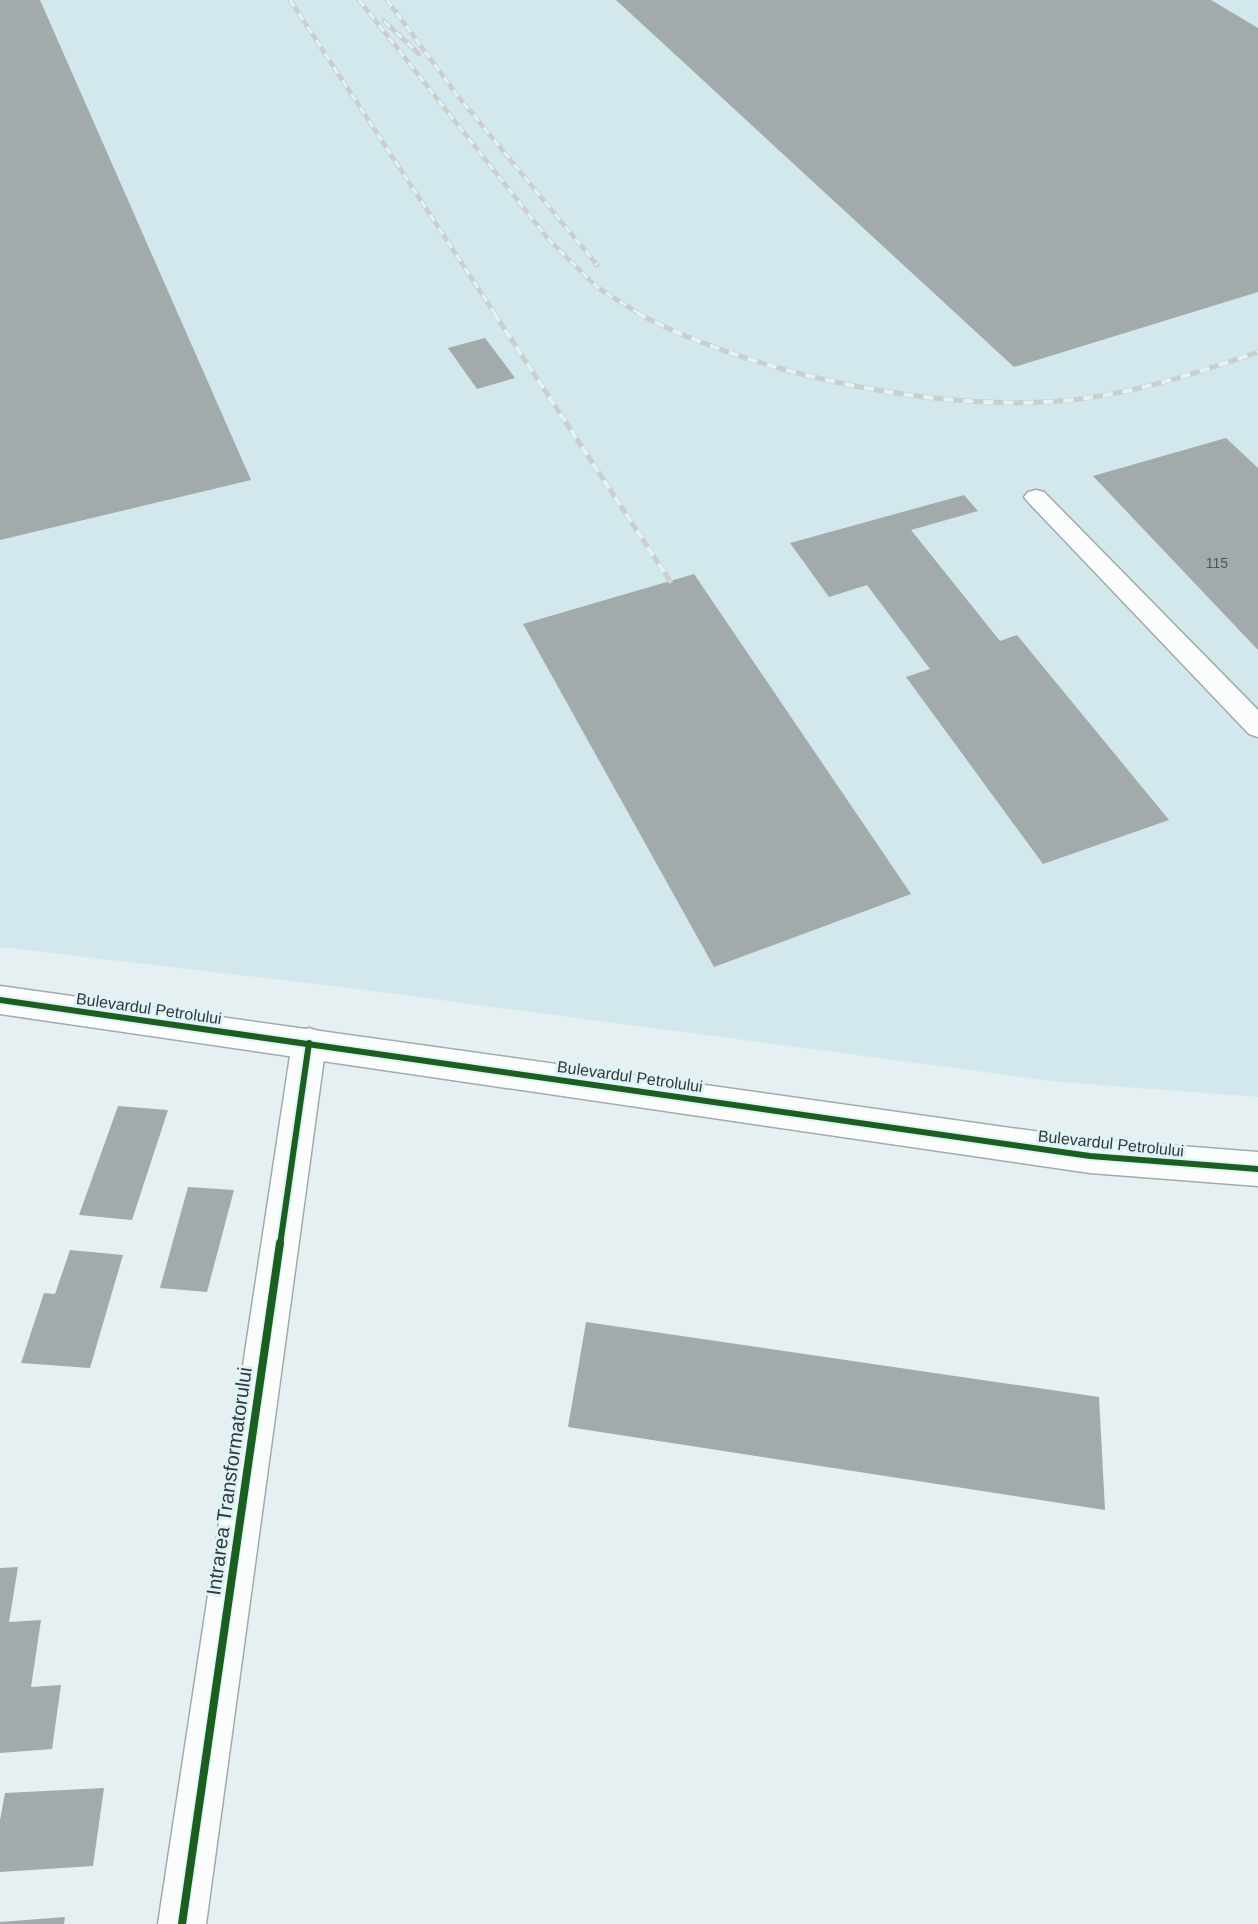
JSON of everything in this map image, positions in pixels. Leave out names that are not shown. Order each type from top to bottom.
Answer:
[{"type":"street","name":"Bulevardul Petrolului","points":[[0,1000],[1090,1156],[1258,1169]]},
{"type":"street","name":"Intrarea Transformatorului","points":[[182,1924],[309,1043]]},
{"type":"lane","points":[[1036,497],[1258,727]]},
{"type":"shaded area","points":[[0,0],[1258,0],[1258,1097],[1059,1082],[358,989],[0,947]]},
{"type":"building","points":[[0,0],[40,0],[251,480],[0,540]]},
{"type":"building","points":[[616,0],[1211,0],[1258,28],[1258,292],[1014,367]]},
{"type":"building","points":[[485,338],[515,378],[477,389],[448,348]]},
{"type":"building","points":[[1226,438],[1258,468],[1258,650],[1093,476]]},
{"type":"building","points":[[964,495],[978,511],[911,530],[1000,641],[1017,635],[1169,820],[1043,864],[906,677],[930,669],[867,585],[829,597],[790,543]]},
{"type":"building","points":[[694,574],[911,894],[714,967],[523,624]]},
{"type":"building","points":[[118,1106],[168,1110],[132,1220],[79,1215]]},
{"type":"building","points":[[188,1187],[234,1190],[207,1292],[160,1288]]},
{"type":"building","points":[[70,1250],[123,1255],[90,1368],[21,1363],[44,1293],[55,1294]]},
{"type":"building","points":[[586,1322],[1099,1397],[1105,1510],[568,1427]]},
{"type":"building","points":[[18,1567],[9,1622],[41,1620],[31,1687],[61,1685],[52,1749],[0,1753],[0,1568]]},
{"type":"building","points":[[104,1788],[93,1866],[0,1872],[0,1820],[5,1793]]},
{"type":"building","points":[[65,1917],[64,1924],[0,1924],[0,1922]]},
{"type":"railway","points":[[290,0],[495,314]]},
{"type":"railway","points":[[359,0],[549,240],[598,288],[640,314]]},
{"type":"railway","points":[[387,0],[457,95],[597,265]]},
{"type":"railway","points":[[384,21],[419,54]]},
{"type":"railway","points":[[494,313],[670,581]]},
{"type":"railway","points":[[637,313],[685,336],[738,356],[796,373],[917,396],[977,402],[1034,402],[1109,395],[1174,379],[1258,352]]},
{"type":"cycle path","points":[[0,1000],[1090,1156],[1258,1169]]},
{"type":"cycle path","points":[[182,1924],[309,1043]]}]
